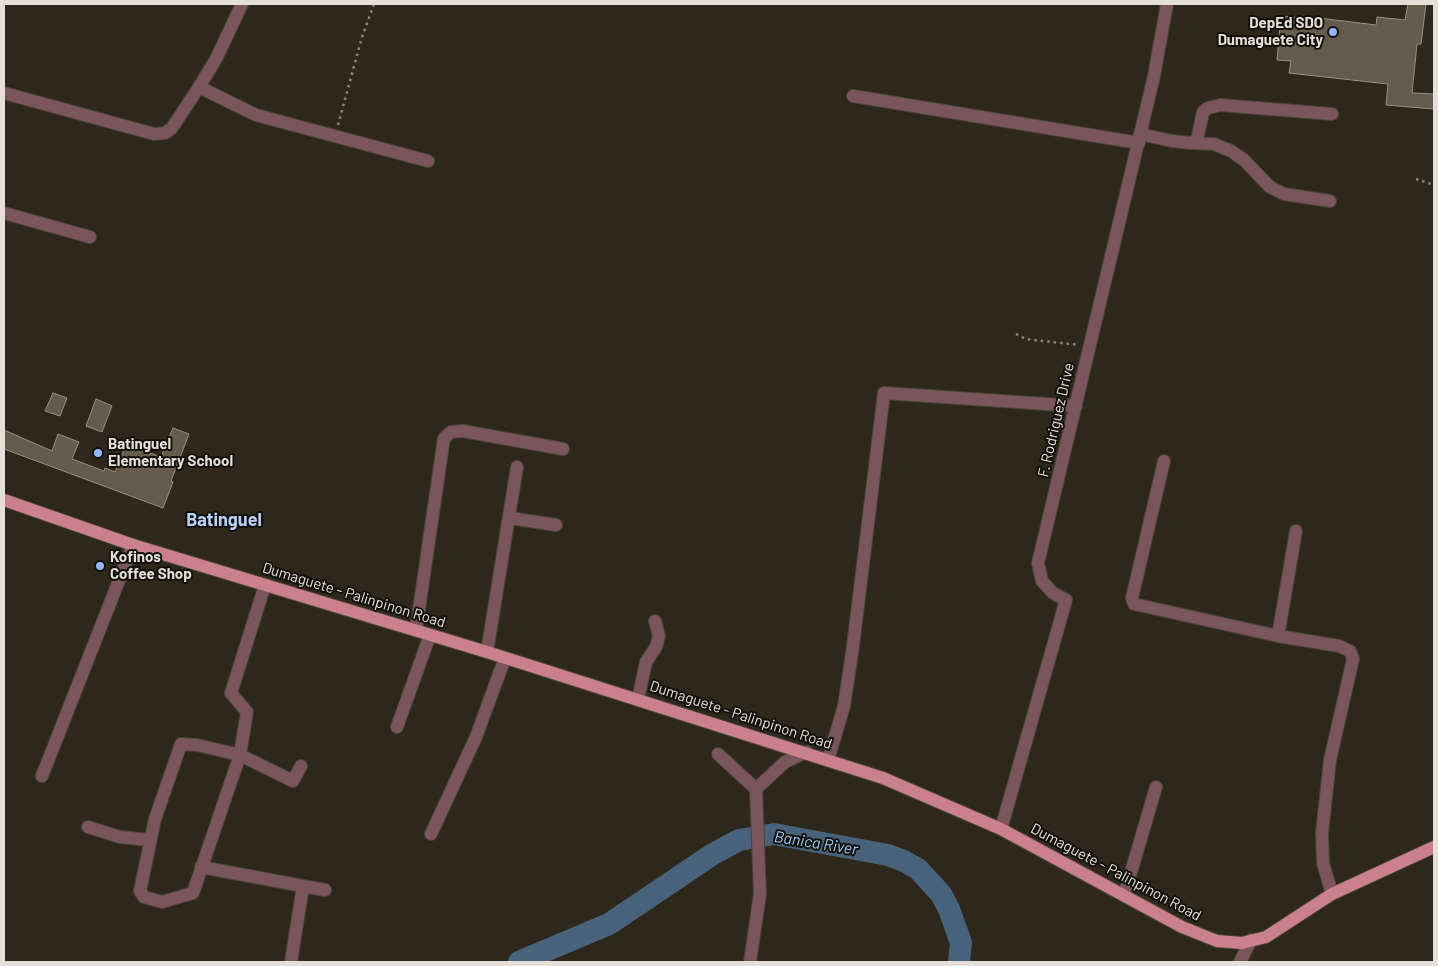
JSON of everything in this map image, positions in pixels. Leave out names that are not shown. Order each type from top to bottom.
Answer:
[{"type":"main road","name":"Dumaguete - Palinpinon Road","points":[[4,500],[133,545],[487,652],[808,752],[883,778],[1001,829],[1182,927],[1218,941],[1242,943],[1266,937],[1332,894],[1434,847]]},
{"type":"street","points":[[4,92],[154,134],[165,132],[172,128],[199,87],[242,4]]},
{"type":"street","name":"F. Rodriguez Drive","points":[[1001,829],[1066,600],[1053,593],[1042,581],[1038,563],[1140,138],[1167,4]]},
{"type":"street","points":[[199,87],[256,116],[428,161]]},
{"type":"street","points":[[853,96],[1140,138],[1214,144],[1231,151],[1244,160],[1270,188],[1284,194],[1330,201]]},
{"type":"street","points":[[1191,142],[1197,140],[1203,112],[1208,108],[1220,105],[1332,114]]},
{"type":"street","points":[[4,213],[90,237]]},
{"type":"street","points":[[828,760],[844,706],[852,654],[884,393],[1076,406]]},
{"type":"street","points":[[416,630],[444,438],[451,432],[464,431],[563,449]]},
{"type":"street","points":[[1164,461],[1132,598],[1134,604],[1278,636],[1339,646],[1350,651],[1353,658],[1330,760],[1322,833],[1323,863],[1332,894]]},
{"type":"street","points":[[487,652],[517,467]]},
{"type":"street","points":[[510,518],[556,525]]},
{"type":"street","points":[[1278,636],[1296,531]]},
{"type":"street","points":[[42,776],[133,545]]},
{"type":"street","points":[[265,585],[230,693],[247,712],[240,755],[193,893],[162,902],[144,897],[140,891],[150,840],[181,744],[197,744],[240,755],[293,781],[301,766]]},
{"type":"street","points":[[638,699],[646,662],[656,647],[659,636],[655,621]]},
{"type":"street","points":[[397,727],[430,635]]},
{"type":"street","points":[[431,834],[476,736],[505,658]]},
{"type":"street","points":[[756,789],[785,762],[808,752]]},
{"type":"street","points":[[718,754],[756,789],[760,894],[750,962]]},
{"type":"street","points":[[1124,896],[1156,787]]},
{"type":"street","points":[[88,827],[120,837],[150,840]]},
{"type":"street","points":[[201,868],[325,890]]},
{"type":"street","points":[[291,962],[303,886]]},
{"type":"street","points":[[1240,962],[1251,940]]},
{"type":"path","points":[[335,138],[362,37],[374,4]]},
{"type":"path","points":[[1416,178],[1434,185]]},
{"type":"path","points":[[1016,334],[1026,340],[1071,346],[1090,345]]},
{"type":"building","points":[[1408,4],[1426,4],[1421,44],[1417,44],[1412,93],[1434,94],[1434,109],[1386,105],[1388,84],[1289,73],[1291,61],[1277,60],[1281,16],[1303,18],[1303,16],[1376,25],[1377,17],[1405,20]]},
{"type":"building","points":[[53,393],[67,398],[60,416],[45,411]]},
{"type":"building","points":[[96,399],[112,406],[102,432],[86,426]]},
{"type":"building","points":[[173,428],[189,434],[163,508],[4,449],[4,430],[52,451],[58,434],[79,442],[72,459],[104,471],[105,468],[115,472],[126,444],[161,457]]},
{"type":"waterway","name":"Banica River","points":[[519,962],[609,924],[713,854],[739,840],[774,834],[888,855],[918,869],[941,894],[949,909],[961,943],[959,962]]},
{"type":"place","name":"DepEd SDO Dumaguete City","points":[[1333,32]]},
{"type":"place","name":"Batinguel Elementary School","points":[[98,453]]},
{"type":"place","name":"Kofinos Coffee Shop","points":[[100,566]]},
{"type":"district","name":"Batinguel","points":[[224,520]]}]
